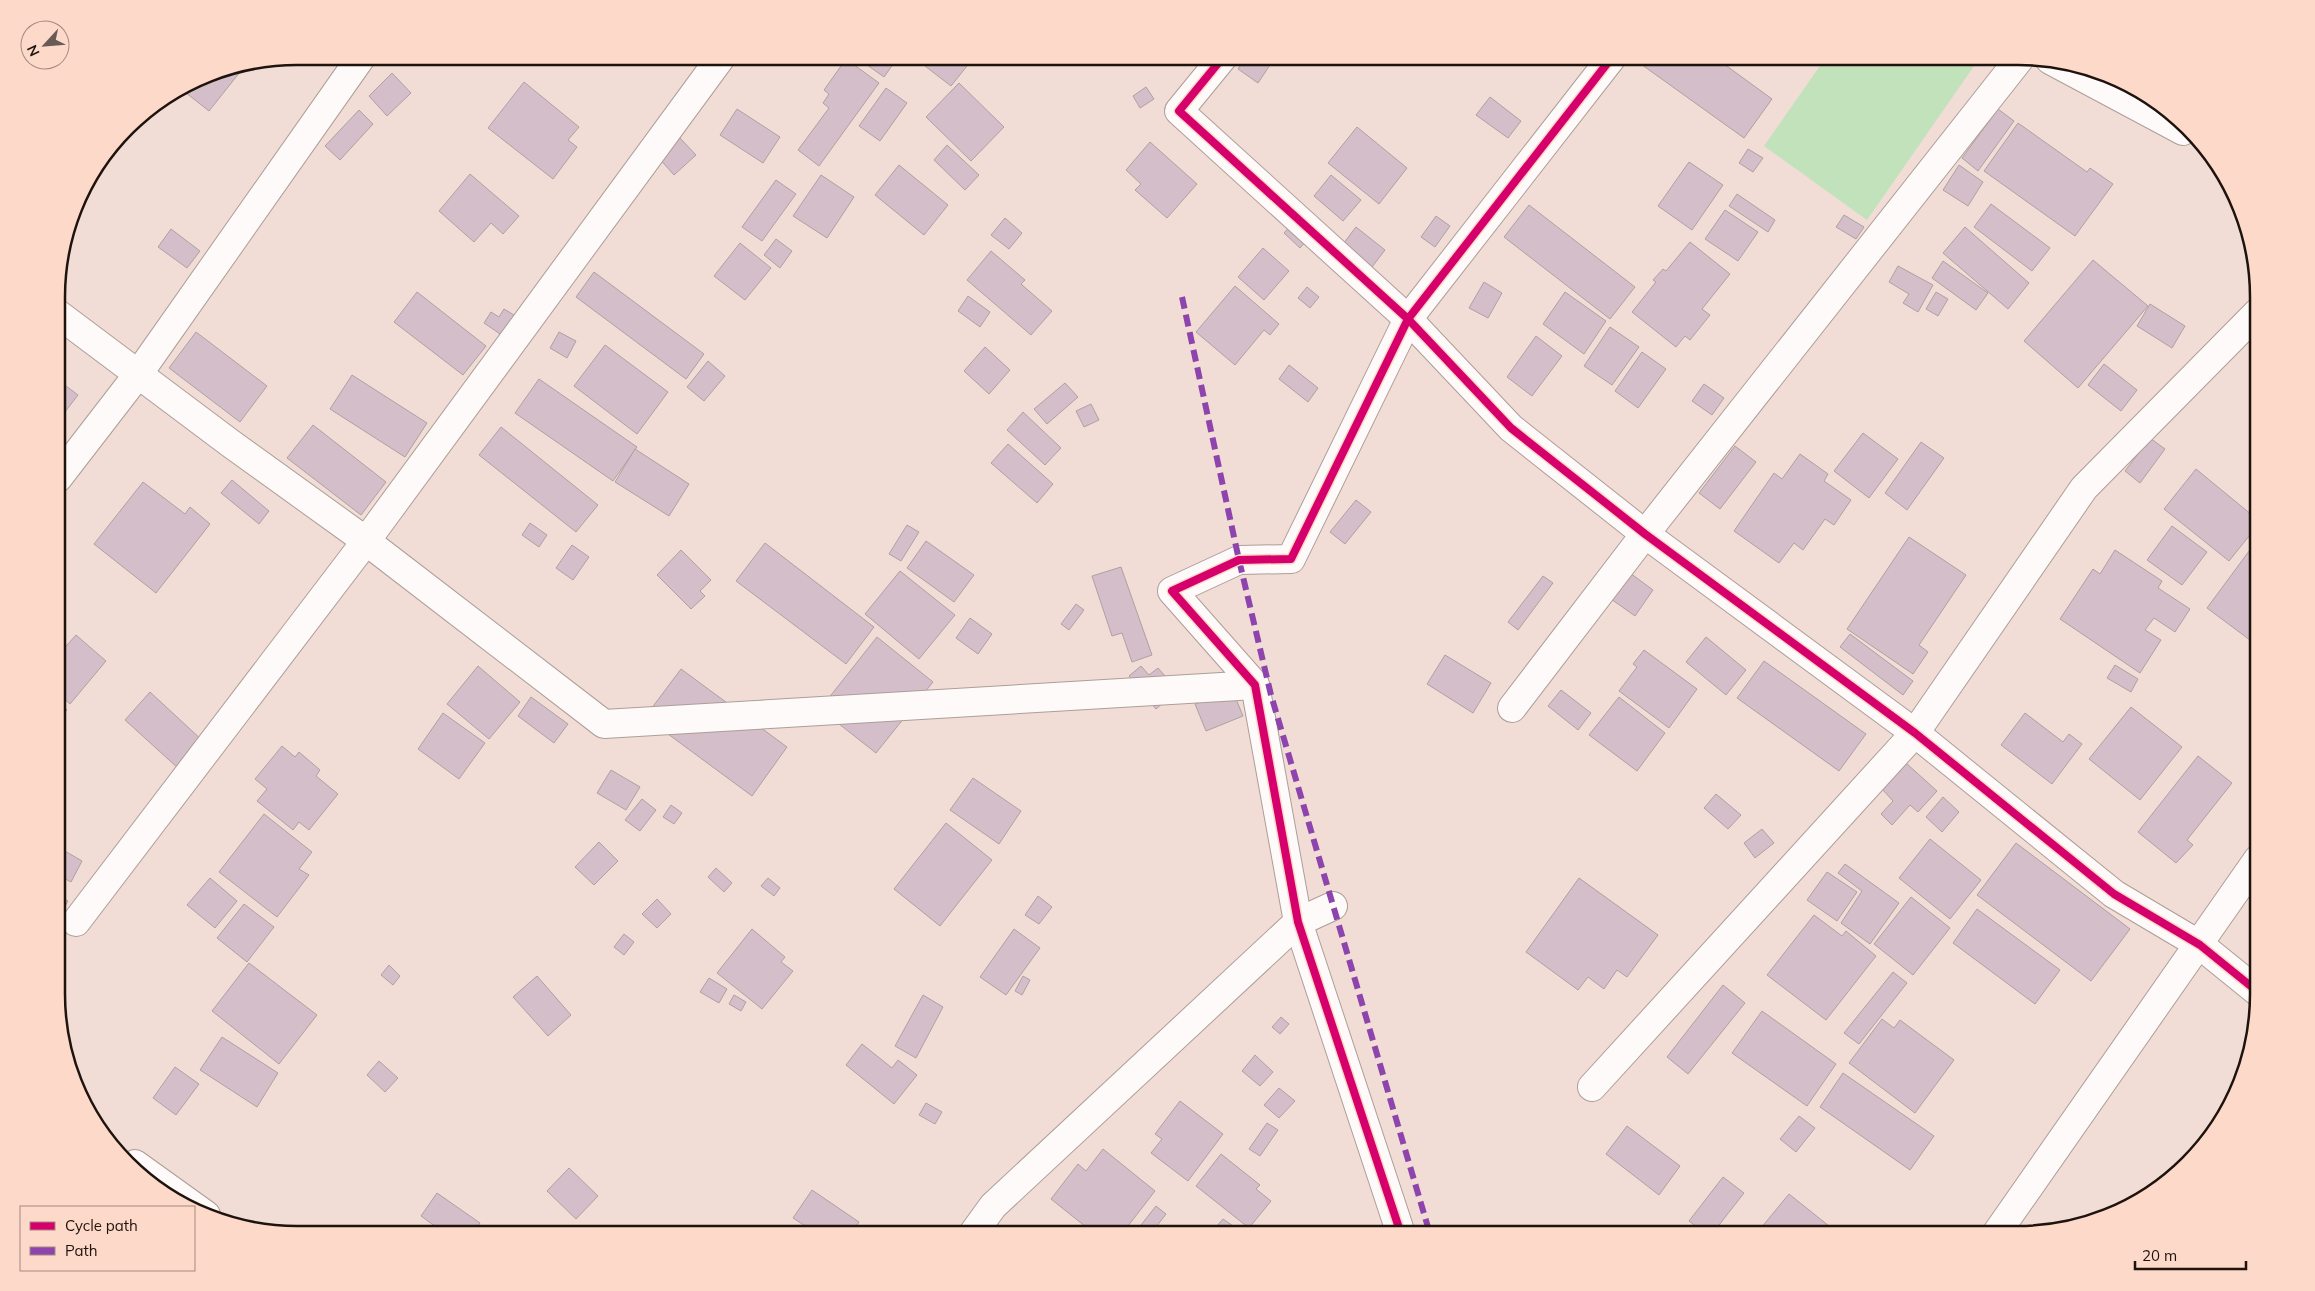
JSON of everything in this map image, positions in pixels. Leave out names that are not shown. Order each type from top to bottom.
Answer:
[{"type":"street","points":[[65,469],[139,373],[356,65]]},
{"type":"street","points":[[76,922],[366,541],[715,65]]},
{"type":"street","points":[[1217,65],[1179,111],[1408,319],[1511,428],[1645,534],[1915,733],[2114,894],[2200,944],[2250,985]]},
{"type":"street","points":[[1398,1226],[1298,922],[1255,685],[1172,591],[1239,560],[1291,559],[1408,319],[1606,65]]},
{"type":"street","points":[[1512,708],[1645,534],[2015,65]]},
{"type":"street","points":[[2071,71],[2174,126]]},
{"type":"street","points":[[65,319],[230,443],[366,541],[604,724],[1255,685]]},
{"type":"street","points":[[1592,1087],[1915,733],[2084,488],[2250,320]]},
{"type":"street","points":[[2002,1226],[2250,871]]},
{"type":"street","points":[[978,1226],[993,1206],[1298,922],[1333,906]]},
{"type":"green space","points":[[1821,65],[1975,65],[1867,220],[1764,146]]},
{"type":"building","points":[[842,65],[854,65],[879,83],[819,166],[798,150],[829,108],[823,103],[829,94],[824,90]]},
{"type":"building","points":[[867,65],[893,65],[884,77]]},
{"type":"building","points":[[926,65],[968,65],[951,86]]},
{"type":"building","points":[[1241,65],[1270,65],[1258,83],[1238,69]]},
{"type":"building","points":[[1642,65],[1725,65],[1772,99],[1744,138]]},
{"type":"building","points":[[240,72],[209,111],[186,93],[223,77]]},
{"type":"building","points":[[392,73],[411,93],[387,116],[369,96]]},
{"type":"building","points":[[524,82],[579,127],[568,140],[577,147],[553,179],[488,128]]},
{"type":"building","points":[[959,83],[1004,127],[971,161],[926,117]]},
{"type":"building","points":[[1146,87],[1154,99],[1140,108],[1133,96]]},
{"type":"building","points":[[886,88],[907,103],[880,141],[859,126]]},
{"type":"building","points":[[1490,97],[1521,121],[1508,138],[1476,115]]},
{"type":"building","points":[[737,109],[780,137],[763,163],[720,135]]},
{"type":"building","points":[[1998,109],[2014,121],[1978,171],[1962,158]]},
{"type":"building","points":[[359,110],[373,124],[340,160],[325,146]]},
{"type":"building","points":[[2018,123],[2087,172],[2090,168],[2113,184],[2075,236],[1984,171]]},
{"type":"building","points":[[1357,127],[1407,168],[1379,204],[1328,163]]},
{"type":"building","points":[[679,137],[696,155],[674,175],[657,156]]},
{"type":"building","points":[[1150,142],[1197,184],[1167,218],[1135,190],[1141,184],[1126,170]]},
{"type":"building","points":[[947,145],[979,175],[965,190],[934,160]]},
{"type":"building","points":[[1748,149],[1763,158],[1753,172],[1739,163]]},
{"type":"building","points":[[1689,162],[1723,185],[1692,230],[1658,206]]},
{"type":"building","points":[[899,165],[948,205],[924,235],[875,195]]},
{"type":"building","points":[[1959,165],[1983,182],[1968,206],[1943,190]]},
{"type":"building","points":[[470,174],[519,216],[503,234],[491,223],[474,242],[439,211]]},
{"type":"building","points":[[821,175],[854,197],[827,238],[793,216]]},
{"type":"building","points":[[1331,175],[1361,200],[1343,221],[1314,196]]},
{"type":"building","points":[[776,180],[796,194],[762,241],[742,227]]},
{"type":"building","points":[[1737,194],[1775,220],[1768,232],[1729,206]]},
{"type":"building","points":[[1991,204],[2050,248],[2032,271],[1974,227]]},
{"type":"building","points":[[1529,205],[1635,287],[1610,319],[1504,237]]},
{"type":"building","points":[[1725,210],[1758,232],[1738,261],[1705,239]]},
{"type":"building","points":[[1844,215],[1864,227],[1856,239],[1836,227]]},
{"type":"building","points":[[1436,216],[1450,226],[1435,247],[1421,237]]},
{"type":"building","points":[[1005,218],[1022,233],[1009,249],[991,235]]},
{"type":"building","points":[[1293,223],[1309,238],[1300,248],[1284,233]]},
{"type":"building","points":[[1356,227],[1385,250],[1369,271],[1340,248]]},
{"type":"building","points":[[1965,227],[2029,283],[2008,309],[1943,253]]},
{"type":"building","points":[[171,229],[200,251],[187,268],[158,247]]},
{"type":"building","points":[[776,239],[792,251],[780,268],[764,255]]},
{"type":"building","points":[[1690,242],[1730,274],[1702,309],[1710,315],[1690,340],[1685,336],[1676,347],[1632,312],[1656,282],[1653,280],[1663,269],[1666,271]]},
{"type":"building","points":[[740,243],[771,268],[745,300],[714,276]]},
{"type":"building","points":[[1263,248],[1289,271],[1264,300],[1238,277]]},
{"type":"building","points":[[991,251],[1025,280],[1021,284],[1052,311],[1031,335],[967,280]]},
{"type":"building","points":[[2093,260],[2148,306],[2078,388],[2024,341]]},
{"type":"building","points":[[1943,261],[1988,293],[1976,310],[1932,278]]},
{"type":"building","points":[[1898,266],[1933,285],[1918,312],[1903,303],[1909,294],[1889,282]]},
{"type":"building","points":[[594,272],[704,354],[686,379],[576,297]]},
{"type":"building","points":[[1484,282],[1502,293],[1488,318],[1469,308]]},
{"type":"building","points":[[1235,286],[1279,324],[1270,335],[1264,330],[1235,365],[1196,332]]},
{"type":"building","points":[[1307,287],[1319,297],[1310,308],[1298,298]]},
{"type":"building","points":[[417,292],[486,346],[463,375],[394,322]]},
{"type":"building","points":[[1565,292],[1606,321],[1584,354],[1543,324]]},
{"type":"building","points":[[1936,292],[1948,299],[1938,316],[1926,309]]},
{"type":"building","points":[[968,296],[990,312],[980,327],[958,311]]},
{"type":"building","points":[[2150,304],[2185,326],[2172,348],[2137,326]]},
{"type":"building","points":[[504,309],[519,318],[506,338],[484,323],[491,312],[499,317]]},
{"type":"building","points":[[1610,327],[1639,347],[1612,385],[1584,366]]},
{"type":"building","points":[[196,332],[267,386],[240,422],[169,368]]},
{"type":"building","points":[[559,332],[576,341],[567,358],[550,348]]},
{"type":"building","points":[[1536,336],[1562,356],[1532,396],[1507,377]]},
{"type":"building","points":[[605,345],[668,392],[637,434],[574,386]]},
{"type":"building","points":[[985,347],[1010,370],[989,394],[964,371]]},
{"type":"building","points":[[1642,352],[1666,369],[1638,408],[1615,391]]},
{"type":"building","points":[[708,361],[725,376],[704,401],[687,387]]},
{"type":"building","points":[[2104,364],[2137,390],[2121,411],[2088,385]]},
{"type":"building","points":[[1289,365],[1318,388],[1308,402],[1279,379]]},
{"type":"building","points":[[352,375],[427,423],[405,457],[330,409]]},
{"type":"building","points":[[539,379],[637,447],[613,481],[515,413]]},
{"type":"building","points":[[1065,383],[1078,397],[1047,424],[1034,409]]},
{"type":"building","points":[[1704,384],[1724,398],[1712,415],[1692,401]]},
{"type":"building","points":[[65,385],[78,395],[65,412]]},
{"type":"building","points":[[1091,404],[1099,420],[1084,427],[1076,411]]},
{"type":"building","points":[[1023,412],[1061,448],[1045,465],[1007,430]]},
{"type":"building","points":[[313,425],[386,482],[361,515],[287,458]]},
{"type":"building","points":[[501,427],[598,505],[576,532],[479,455]]},
{"type":"building","points":[[1863,433],[1898,459],[1869,498],[1834,471]]},
{"type":"building","points":[[2150,438],[2165,449],[2140,483],[2125,471]]},
{"type":"building","points":[[1921,442],[1944,458],[1907,510],[1885,493]]},
{"type":"building","points":[[1008,444],[1053,484],[1037,503],[991,463]]},
{"type":"building","points":[[1735,446],[1756,462],[1720,509],[1699,493]]},
{"type":"building","points":[[635,449],[689,484],[669,516],[615,482]]},
{"type":"building","points":[[1800,454],[1828,474],[1824,481],[1851,500],[1834,525],[1825,519],[1803,550],[1794,543],[1779,563],[1734,531],[1774,473],[1782,479]]},
{"type":"building","points":[[2196,469],[2250,513],[2250,535],[2229,561],[2164,509]]},
{"type":"building","points":[[232,480],[269,511],[259,524],[221,493]]},
{"type":"building","points":[[143,482],[185,514],[190,507],[210,524],[156,593],[94,544]]},
{"type":"building","points":[[1356,500],[1371,512],[1345,544],[1330,532]]},
{"type":"building","points":[[530,523],[547,535],[539,547],[522,535]]},
{"type":"building","points":[[907,525],[919,532],[901,561],[889,554]]},
{"type":"building","points":[[2172,526],[2207,552],[2182,585],[2147,560]]},
{"type":"building","points":[[1909,537],[1966,575],[1919,645],[1928,652],[1913,674],[1847,629]]},
{"type":"building","points":[[926,541],[974,575],[954,602],[907,568]]},
{"type":"building","points":[[765,543],[874,627],[846,664],[736,581]]},
{"type":"building","points":[[572,545],[589,557],[573,580],[556,568]]},
{"type":"building","points":[[681,550],[711,580],[700,591],[705,596],[691,609],[657,575]]},
{"type":"building","points":[[2115,550],[2162,581],[2158,588],[2190,609],[2175,632],[2154,618],[2145,630],[2161,640],[2140,673],[2060,619],[2093,569],[2100,574]]},
{"type":"building","points":[[2250,550],[2250,640],[2207,608]]},
{"type":"building","points":[[1121,567],[1152,655],[1132,662],[1122,633],[1112,636],[1092,576]]},
{"type":"building","points":[[900,571],[955,615],[919,659],[865,614]]},
{"type":"building","points":[[1630,573],[1653,590],[1635,616],[1611,599]]},
{"type":"building","points":[[1543,576],[1553,583],[1518,630],[1508,622]]},
{"type":"building","points":[[1076,604],[1084,610],[1069,630],[1061,624]]},
{"type":"building","points":[[970,618],[992,634],[978,654],[956,638]]},
{"type":"building","points":[[1850,634],[1913,681],[1903,695],[1840,647]]},
{"type":"building","points":[[76,635],[106,661],[70,704],[65,699],[65,647]]},
{"type":"building","points":[[877,637],[933,682],[876,753],[820,709]]},
{"type":"building","points":[[1706,637],[1746,670],[1726,695],[1686,662]]},
{"type":"building","points":[[1644,650],[1697,689],[1669,728],[1619,691],[1637,667],[1633,664]]},
{"type":"building","points":[[1445,655],[1491,683],[1473,713],[1427,684]]},
{"type":"building","points":[[1764,661],[1866,734],[1839,771],[1737,698]]},
{"type":"building","points":[[2115,665],[2138,679],[2131,692],[2107,678]]},
{"type":"building","points":[[478,666],[520,702],[489,739],[447,704]]},
{"type":"building","points":[[1141,666],[1149,675],[1158,668],[1172,684],[1170,697],[1156,709],[1129,676]]},
{"type":"building","points":[[681,669],[787,747],[752,796],[645,717]]},
{"type":"building","points":[[1232,689],[1243,716],[1206,731],[1195,704]]},
{"type":"building","points":[[1561,690],[1591,713],[1578,730],[1548,706]]},
{"type":"building","points":[[150,692],[204,742],[179,769],[125,720]]},
{"type":"building","points":[[531,697],[568,724],[554,743],[518,716]]},
{"type":"building","points":[[1619,697],[1665,733],[1637,771],[1589,735]]},
{"type":"building","points":[[2131,707],[2182,747],[2140,800],[2089,759]]},
{"type":"building","points":[[443,713],[485,743],[459,779],[418,749]]},
{"type":"building","points":[[2025,713],[2063,742],[2069,734],[2082,744],[2052,784],[2001,745]]},
{"type":"building","points":[[282,746],[295,757],[299,752],[320,770],[316,776],[338,794],[309,830],[299,822],[293,830],[257,801],[267,789],[255,779]]},
{"type":"building","points":[[2198,756],[2232,783],[2187,840],[2193,845],[2176,863],[2138,832]]},
{"type":"building","points":[[1906,763],[1937,791],[1918,812],[1910,805],[1892,825],[1881,814],[1893,801],[1882,789]]},
{"type":"building","points":[[611,770],[640,787],[626,810],[597,793]]},
{"type":"building","points":[[973,778],[1021,811],[999,844],[950,810]]},
{"type":"building","points":[[1716,794],[1741,815],[1728,829],[1704,808]]},
{"type":"building","points":[[1943,797],[1959,812],[1942,832],[1926,817]]},
{"type":"building","points":[[642,799],[656,810],[640,831],[625,820]]},
{"type":"building","points":[[671,805],[682,813],[674,824],[663,817]]},
{"type":"building","points":[[264,814],[312,852],[299,869],[309,875],[277,917],[219,872]]},
{"type":"building","points":[[946,823],[992,860],[940,926],[894,889]]},
{"type":"building","points":[[1762,829],[1774,843],[1755,858],[1744,843]]},
{"type":"building","points":[[1930,839],[1981,880],[1950,919],[1899,878]]},
{"type":"building","points":[[599,842],[618,861],[594,885],[575,867]]},
{"type":"building","points":[[2016,843],[2130,929],[2091,981],[1977,895]]},
{"type":"building","points":[[65,851],[82,861],[71,882],[65,879]]},
{"type":"building","points":[[1845,864],[1899,903],[1870,944],[1841,923],[1862,891],[1838,873]]},
{"type":"building","points":[[716,868],[732,883],[724,892],[708,877]]},
{"type":"building","points":[[1827,872],[1857,892],[1837,921],[1807,900]]},
{"type":"building","points":[[210,878],[237,901],[215,928],[187,905]]},
{"type":"building","points":[[768,878],[780,888],[774,896],[761,886]]},
{"type":"building","points":[[1579,878],[1658,935],[1627,977],[1617,970],[1604,989],[1588,977],[1578,990],[1526,952]]},
{"type":"building","points":[[1038,896],[1052,907],[1039,924],[1025,915]]},
{"type":"building","points":[[1911,897],[1950,928],[1913,975],[1874,944]]},
{"type":"building","points":[[657,899],[671,914],[657,928],[642,914]]},
{"type":"building","points":[[244,904],[274,927],[247,962],[217,938]]},
{"type":"building","points":[[1977,909],[2060,970],[2035,1004],[1953,943]]},
{"type":"building","points":[[1814,915],[1842,936],[1846,931],[1876,956],[1826,1020],[1767,975]]},
{"type":"building","points":[[752,929],[785,957],[781,962],[793,971],[762,1009],[717,973]]},
{"type":"building","points":[[1014,929],[1040,948],[1006,995],[980,977]]},
{"type":"building","points":[[624,934],[634,942],[624,955],[614,947]]},
{"type":"building","points":[[249,963],[317,1015],[279,1064],[212,1011]]},
{"type":"building","points":[[389,965],[400,976],[393,985],[381,975]]},
{"type":"building","points":[[1893,972],[1907,983],[1859,1044],[1844,1033]]},
{"type":"building","points":[[537,976],[571,1015],[548,1036],[513,997]]},
{"type":"building","points":[[1023,976],[1030,980],[1022,995],[1015,991]]},
{"type":"building","points":[[709,978],[727,989],[719,1003],[700,992]]},
{"type":"building","points":[[1723,985],[1745,1003],[1688,1074],[1667,1057]]},
{"type":"building","points":[[734,995],[746,1002],[741,1011],[729,1004]]},
{"type":"building","points":[[923,995],[943,1007],[916,1058],[895,1046]]},
{"type":"building","points":[[1762,1011],[1836,1064],[1807,1106],[1732,1053]]},
{"type":"building","points":[[1281,1017],[1289,1024],[1280,1034],[1272,1027]]},
{"type":"building","points":[[1882,1019],[1894,1028],[1900,1020],[1954,1060],[1915,1113],[1849,1063]]},
{"type":"building","points":[[222,1037],[278,1073],[257,1107],[200,1070]]},
{"type":"building","points":[[862,1044],[892,1068],[898,1060],[917,1075],[894,1104],[846,1065]]},
{"type":"building","points":[[1255,1055],[1273,1072],[1260,1086],[1242,1071]]},
{"type":"building","points":[[379,1061],[398,1078],[385,1092],[367,1075]]},
{"type":"building","points":[[175,1067],[199,1084],[176,1115],[153,1098]]},
{"type":"building","points":[[1843,1073],[1934,1136],[1910,1170],[1820,1107]]},
{"type":"building","points":[[1279,1088],[1295,1101],[1279,1118],[1264,1105]]},
{"type":"building","points":[[1180,1101],[1223,1134],[1188,1181],[1151,1153],[1162,1139],[1155,1134]]},
{"type":"building","points":[[926,1103],[942,1112],[935,1124],[919,1115]]},
{"type":"building","points":[[1799,1116],[1815,1128],[1796,1152],[1780,1139]]},
{"type":"building","points":[[1267,1123],[1278,1130],[1260,1156],[1249,1149]]},
{"type":"building","points":[[1627,1126],[1680,1166],[1659,1195],[1606,1154]]},
{"type":"building","points":[[1103,1149],[1155,1191],[1128,1226],[1085,1226],[1051,1199],[1078,1164],[1086,1171]]},
{"type":"building","points":[[1221,1154],[1260,1185],[1256,1189],[1271,1201],[1251,1226],[1246,1226],[1196,1186]]},
{"type":"building","points":[[569,1168],[598,1196],[576,1219],[547,1191]]},
{"type":"building","points":[[1723,1177],[1744,1193],[1718,1226],[1696,1226],[1689,1221]]},
{"type":"building","points":[[812,1190],[859,1222],[856,1226],[805,1226],[793,1218]]},
{"type":"building","points":[[437,1193],[480,1223],[478,1226],[435,1226],[421,1216]]},
{"type":"building","points":[[1789,1194],[1829,1226],[1763,1226]]},
{"type":"building","points":[[1156,1206],[1166,1214],[1157,1226],[1140,1226]]},
{"type":"building","points":[[1223,1219],[1233,1226],[1217,1226]]},
{"type":"marked path","points":[[1182,297],[1239,560],[1271,695],[1428,1226]]},
{"type":"cycle path","points":[[1217,65],[1179,111],[1408,319],[1511,428],[1645,534],[1915,733],[2114,894],[2200,945],[2250,986]]},
{"type":"cycle path","points":[[1398,1226],[1298,922],[1255,685],[1172,591],[1239,560],[1291,559],[1408,319],[1606,65]]}]
